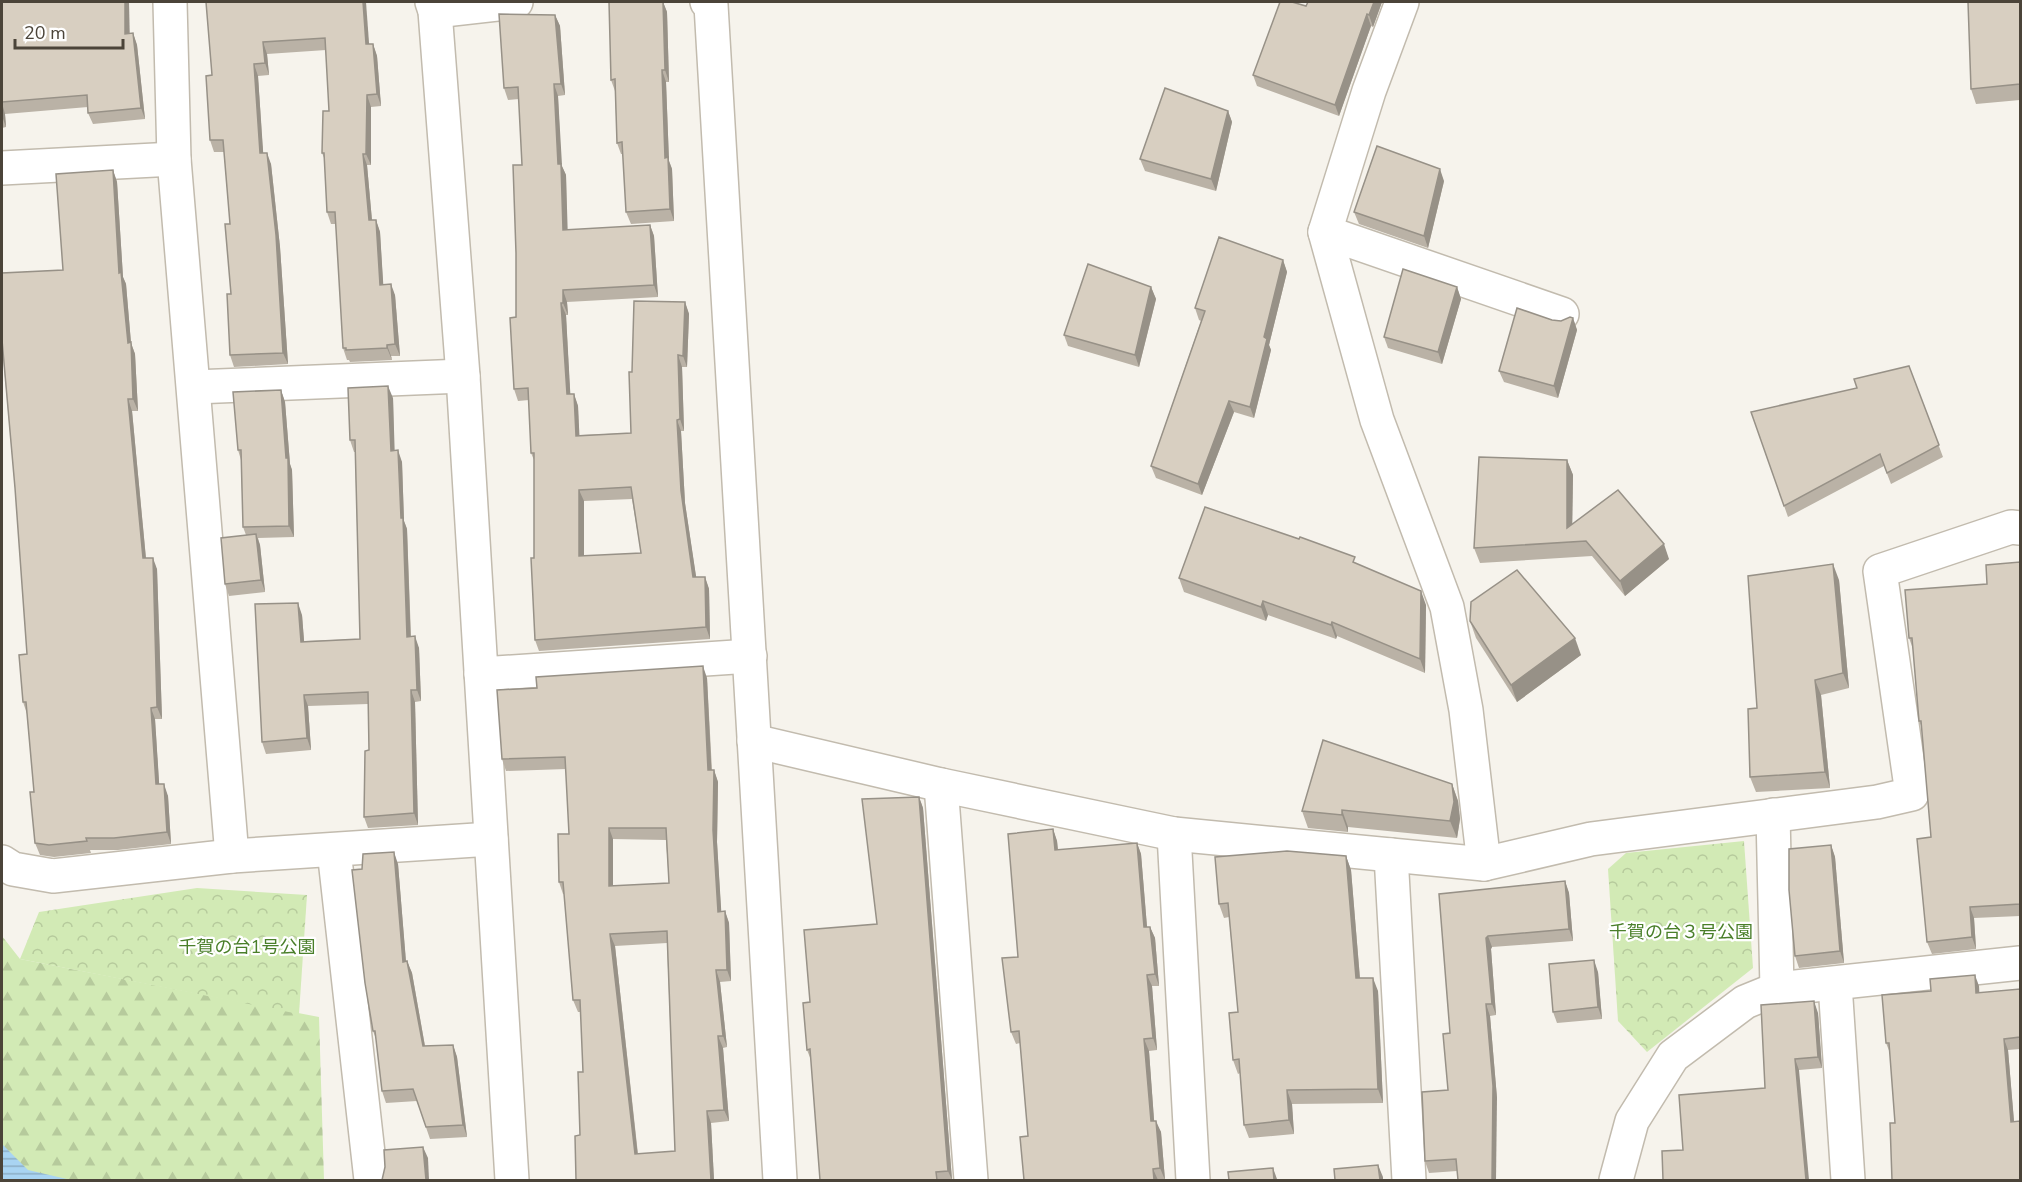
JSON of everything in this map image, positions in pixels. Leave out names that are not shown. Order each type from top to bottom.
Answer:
[{"type":"street","points":[[170,2],[174,159],[232,856]]},
{"type":"street","points":[[512,1180],[463,376],[434,6],[516,2]]},
{"type":"street","points":[[707,2],[711,5],[780,1180]]},
{"type":"street","points":[[1402,2],[1369,91],[1325,232],[1377,420],[1447,608],[1466,710],[1484,864]]},
{"type":"street","points":[[2,168],[174,159]]},
{"type":"street","points":[[1325,232],[1562,314]]},
{"type":"street","points":[[194,387],[463,376]]},
{"type":"street","points":[[754,741],[941,785],[1174,834],[1484,864],[1591,839],[1877,802],[1912,794],[1880,571],[2011,527],[2020,528]]},
{"type":"street","points":[[481,674],[750,656]]},
{"type":"street","points":[[941,785],[971,1180]]},
{"type":"street","points":[[1773,815],[1777,989]]},
{"type":"street","points":[[1174,834],[1193,1180]]},
{"type":"street","points":[[2,862],[13,869],[53,876],[232,856],[491,839]]},
{"type":"street","points":[[334,850],[371,1180]]},
{"type":"street","points":[[1391,855],[1409,1180]]},
{"type":"street","points":[[1616,1180],[1632,1121],[1673,1056],[1745,1002],[1777,989],[2020,963]]},
{"type":"street","points":[[1835,984],[1848,1180]]},
{"type":"green space","name":"千賀の台３号公園","points":[[1744,841],[1753,968],[1647,1052],[1618,1021],[1608,869],[1626,853]]},
{"type":"green space","name":"千賀の台1号公園","points":[[197,888],[307,895],[299,1014],[20,959],[39,912]]},
{"type":"green space","points":[[2,936],[20,959],[319,1017],[324,1180],[2,1180]]},
{"type":"water","points":[[2,1144],[28,1170],[71,1180],[2,1180]]},
{"type":"building","points":[[2,2],[125,2],[125,34],[133,33],[141,108],[88,113],[87,95],[2,102]]},
{"type":"building","points":[[206,2],[363,2],[366,44],[373,44],[377,94],[367,95],[366,154],[363,154],[369,220],[376,220],[380,285],[391,284],[395,344],[387,345],[387,348],[346,350],[343,348],[335,212],[327,212],[324,153],[322,153],[323,111],[329,111],[325,38],[263,42],[265,63],[254,64],[260,153],[267,153],[276,235],[283,353],[230,355],[227,294],[231,294],[225,224],[230,224],[223,140],[210,140],[206,76],[212,75]]},
{"type":"building","points":[[609,2],[663,2],[665,70],[662,70],[665,158],[668,157],[670,209],[626,212],[622,142],[617,143],[615,79],[611,80]]},
{"type":"building","points":[[1280,2],[1292,2],[1306,6],[1308,2],[1374,2],[1369,15],[1367,14],[1335,105],[1253,75]]},
{"type":"building","points":[[1968,2],[2020,2],[2020,84],[1971,89]]},
{"type":"building","points":[[499,14],[555,15],[561,84],[554,84],[558,164],[561,164],[563,230],[650,225],[654,285],[563,290],[563,303],[561,303],[567,394],[574,394],[576,436],[631,433],[629,372],[632,372],[634,301],[685,302],[683,356],[678,355],[680,419],[677,420],[681,491],[693,577],[705,577],[706,627],[535,640],[531,558],[534,558],[534,453],[531,453],[528,388],[514,389],[510,318],[516,317],[513,165],[522,165],[518,87],[504,88]],"holes":[[[631,487],[641,553],[579,556],[579,490]]]},
{"type":"building","points":[[1165,88],[1228,111],[1211,179],[1140,159]]},
{"type":"building","points":[[1377,146],[1440,169],[1424,236],[1354,212]]},
{"type":"building","points":[[113,170],[119,273],[121,272],[128,343],[131,342],[133,399],[128,399],[143,558],[153,558],[157,707],[151,708],[156,784],[164,784],[167,832],[114,838],[86,838],[87,841],[49,845],[35,843],[30,792],[34,792],[26,702],[23,702],[19,655],[27,654],[2,340],[2,273],[63,270],[56,174]]},
{"type":"building","points":[[1219,237],[1283,260],[1250,407],[1229,401],[1198,484],[1151,466],[1205,311],[1195,308]]},
{"type":"building","points":[[1088,264],[1151,287],[1135,355],[1064,335]]},
{"type":"building","points":[[1403,269],[1457,287],[1438,352],[1384,337]]},
{"type":"building","points":[[1517,308],[1552,320],[1561,321],[1573,318],[1554,386],[1499,371]]},
{"type":"building","points":[[1909,366],[1939,445],[1887,473],[1880,454],[1784,506],[1751,412],[1857,388],[1854,379]]},
{"type":"building","points":[[388,386],[391,451],[398,450],[407,637],[415,636],[417,690],[411,690],[414,813],[364,817],[365,751],[369,750],[368,692],[304,695],[307,738],[262,742],[255,604],[298,603],[301,642],[360,639],[355,440],[350,440],[348,388]]},
{"type":"building","points":[[281,390],[286,458],[288,458],[289,526],[243,527],[241,450],[238,450],[233,392]]},
{"type":"building","points":[[1479,457],[1567,460],[1567,528],[1618,490],[1664,544],[1620,581],[1586,541],[1474,548]]},
{"type":"building","points":[[1205,507],[1355,557],[1353,562],[1421,591],[1420,659],[1332,622],[1331,625],[1263,601],[1261,607],[1179,578]]},
{"type":"building","points":[[256,534],[261,580],[225,584],[221,538]]},
{"type":"building","points":[[2020,562],[2020,904],[1970,907],[1972,937],[1927,942],[1917,839],[1931,837],[1921,721],[1919,721],[1912,638],[1909,638],[1905,590],[1987,584],[1986,565]]},
{"type":"building","points":[[1833,564],[1843,673],[1815,680],[1825,772],[1750,777],[1748,709],[1757,708],[1748,576]]},
{"type":"building","points":[[1517,570],[1575,638],[1511,685],[1470,621],[1471,602]]},
{"type":"building","points":[[703,666],[708,770],[714,770],[713,830],[718,912],[725,911],[727,970],[716,970],[723,1036],[718,1036],[724,1110],[707,1111],[711,1180],[576,1180],[575,1136],[580,1135],[578,1072],[583,1072],[580,1000],[573,1000],[563,882],[559,882],[558,834],[569,834],[565,757],[502,759],[497,690],[537,688],[536,677]],"holes":[[[609,828],[666,828],[669,883],[609,886]],[[667,931],[675,1151],[635,1154],[610,934]]]},
{"type":"building","points":[[1323,740],[1452,784],[1454,802],[1450,821],[1342,810],[1342,815],[1302,811]]},
{"type":"building","points":[[919,797],[948,1171],[936,1172],[937,1180],[820,1180],[810,1049],[807,1050],[803,1003],[810,1002],[804,930],[877,924],[862,799]]},
{"type":"building","points":[[1053,829],[1055,850],[1137,843],[1144,927],[1150,927],[1155,974],[1147,975],[1153,1038],[1144,1039],[1151,1121],[1156,1121],[1160,1168],[1153,1169],[1154,1180],[1024,1180],[1020,1137],[1028,1136],[1019,1031],[1011,1032],[1002,958],[1018,957],[1008,834]]},
{"type":"building","points":[[1831,845],[1840,951],[1795,956],[1789,890],[1789,849]]},
{"type":"building","points":[[1287,851],[1346,856],[1356,978],[1373,978],[1378,1089],[1287,1090],[1289,1120],[1244,1125],[1239,1059],[1233,1060],[1229,1013],[1238,1012],[1228,903],[1219,904],[1215,857]]},
{"type":"building","points":[[394,852],[403,962],[407,961],[423,1046],[453,1045],[463,1125],[426,1127],[413,1089],[382,1091],[375,1031],[373,1031],[365,983],[352,870],[362,869],[363,854]]},
{"type":"building","points":[[1565,881],[1569,929],[1486,938],[1492,1004],[1486,1004],[1493,1086],[1492,1180],[1458,1180],[1456,1159],[1425,1161],[1422,1092],[1448,1090],[1443,1034],[1450,1033],[1439,894]]},
{"type":"building","points":[[1594,960],[1598,1007],[1553,1012],[1549,964]]},
{"type":"building","points":[[1975,975],[1976,993],[2020,989],[2020,1037],[2004,1039],[2011,1122],[2020,1121],[2020,1180],[1892,1180],[1890,1123],[1895,1123],[1889,1043],[1886,1043],[1882,995],[1931,991],[1930,979]]},
{"type":"building","points":[[1814,1001],[1818,1057],[1795,1059],[1806,1180],[1663,1180],[1662,1151],[1683,1150],[1679,1095],[1765,1088],[1761,1005]]},
{"type":"building","points":[[423,1147],[426,1180],[382,1180],[385,1167],[384,1150]]},
{"type":"building","points":[[1378,1165],[1380,1180],[1335,1180],[1334,1169]]},
{"type":"building","points":[[1273,1168],[1274,1180],[1229,1180],[1228,1172]]}]
